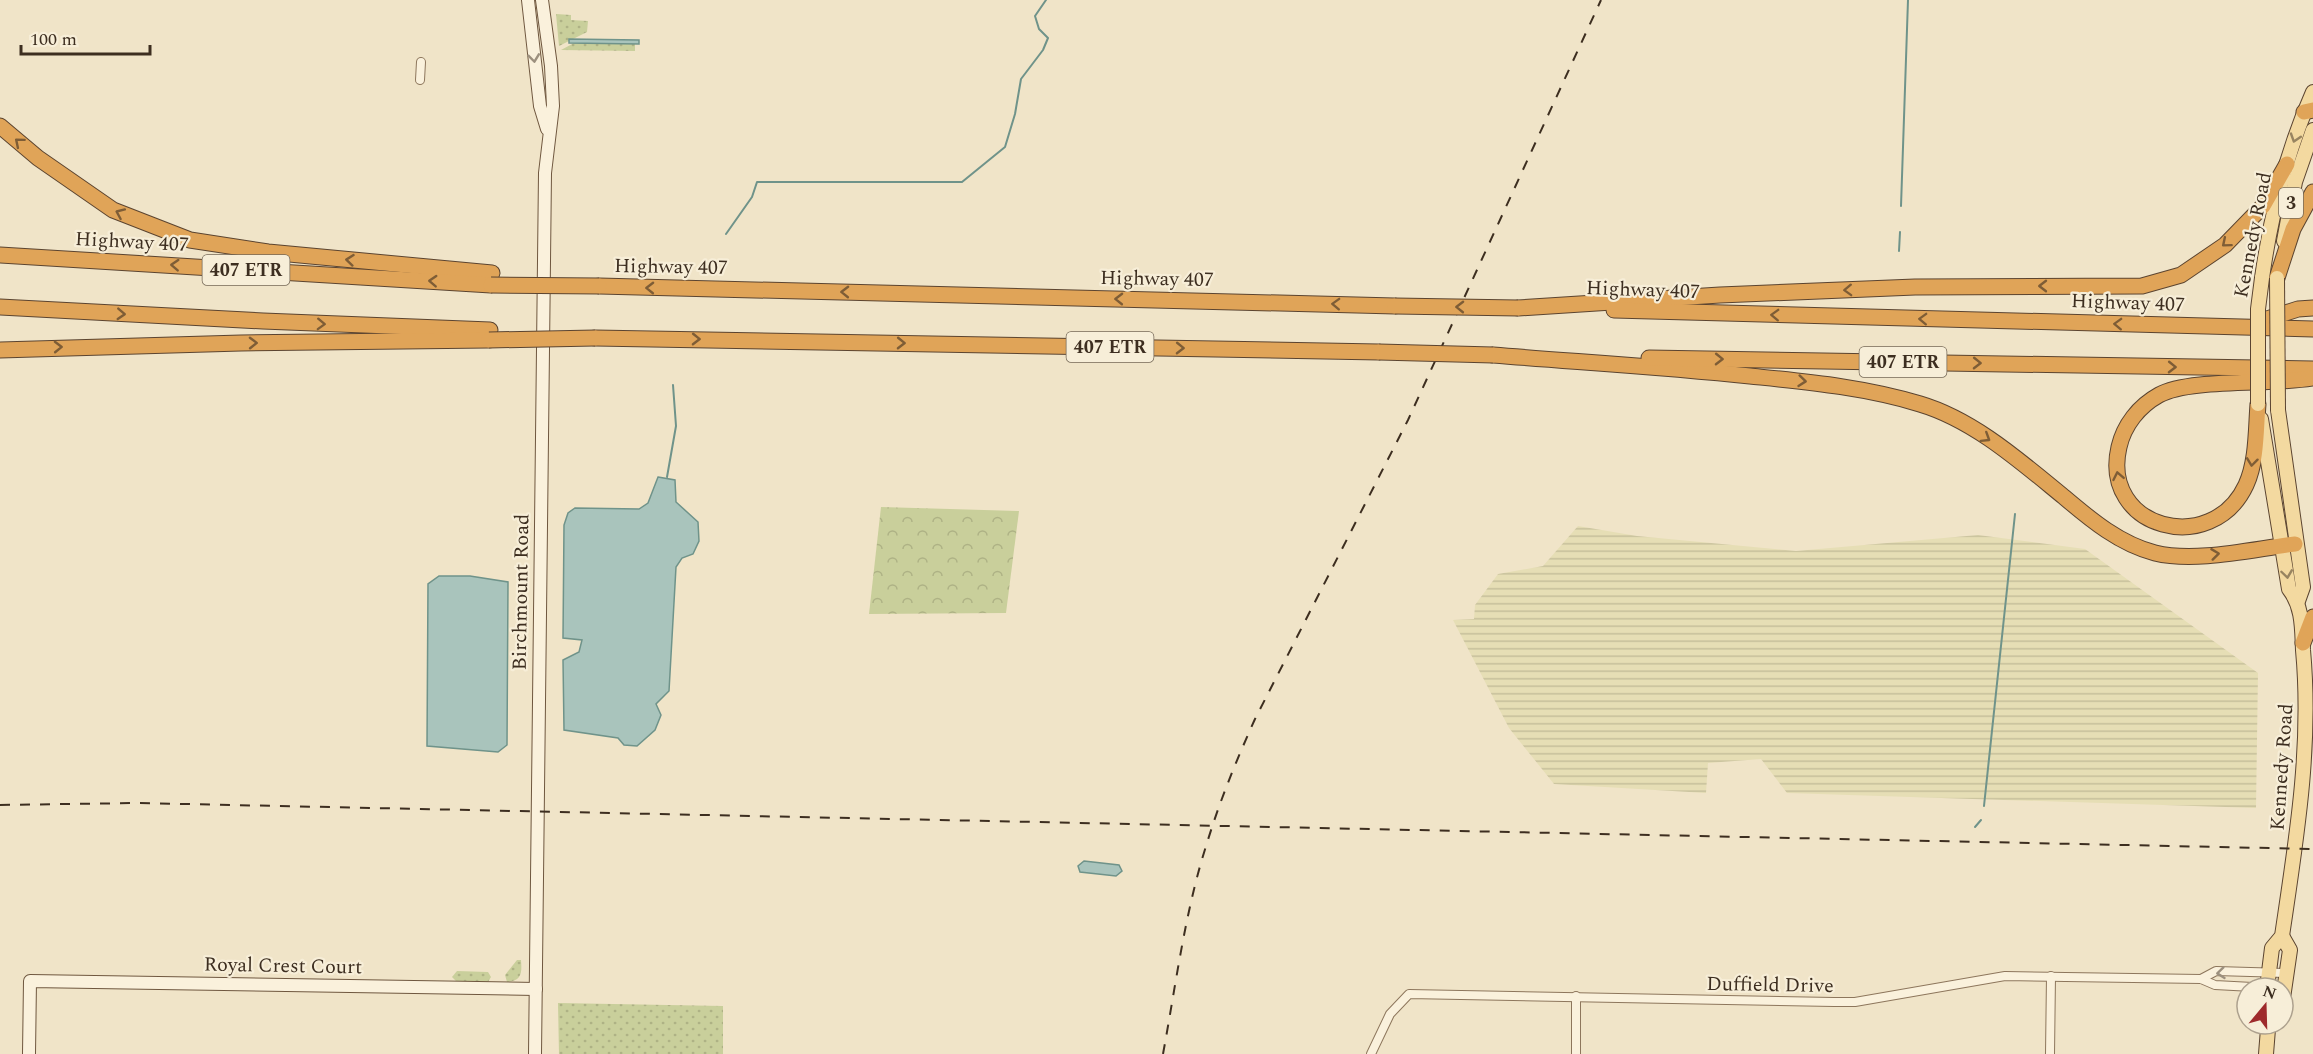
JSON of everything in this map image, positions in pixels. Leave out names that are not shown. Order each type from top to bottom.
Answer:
[{"type":"highway","points":[[0,126],[39,158],[113,210],[190,240],[268,252],[492,279]]},
{"type":"highway","points":[[1518,308],[1720,295],[1915,287],[2142,286],[2181,275],[2225,245],[2263,206],[2287,164]]},
{"type":"highway","points":[[2277,278],[2293,229],[2313,192]]},
{"type":"highway","name":"Highway 407","points":[[0,255],[599,286],[2313,328]]},
{"type":"highway","name":"407 ETR","points":[[0,307],[490,335],[595,338],[2313,369]]},
{"type":"highway","points":[[2239,327],[2298,309],[2313,308]]},
{"type":"highway","points":[[0,350],[490,335]]},
{"type":"highway","points":[[1493,355],[1699,371],[1844,386],[1884,394],[1923,404],[1966,425],[1997,445],[2099,526],[2128,543],[2156,554],[2191,557],[2289,545]]},
{"type":"highway","points":[[2258,404],[2252,470],[2238,498],[2223,513],[2205,525],[2182,528],[2159,524],[2141,514],[2126,499],[2117,481],[2115,460],[2122,432],[2128,422],[2160,394],[2189,387],[2313,378]]},
{"type":"highway","points":[[2303,643],[2313,617]]},
{"type":"main road","name":"Birchmount Road","points":[[528,0],[540,106],[548,130]]},
{"type":"main road","name":"Birchmount Road","points":[[535,1054],[545,173],[548,130],[553,106],[551,66],[542,0]]},
{"type":"main road","name":"Kennedy Road","points":[[2289,545],[2258,404],[2258,309],[2268,239],[2287,164],[2309,111],[2313,92]]},
{"type":"main road","name":"Kennedy Road","points":[[2270,976],[2272,948],[2282,936],[2305,764],[2307,691],[2298,601],[2289,589],[2289,545],[2278,410],[2275,316],[2277,278],[2295,182],[2313,130]]},
{"type":"main road","name":"Kennedy Road","points":[[2282,936],[2290,950],[2283,976]]},
{"type":"main road","name":"Royal Crest Court","points":[[29,1054],[30,981],[536,989]]},
{"type":"main road","points":[[2266,1054],[2268,1036]]},
{"type":"street","points":[[420,80],[421,62]]},
{"type":"street","name":"Duffield Drive","points":[[2201,979],[2216,971],[2285,973]]},
{"type":"street","points":[[2050,1054],[2051,976]]},
{"type":"street","name":"Duffield Drive","points":[[1371,1054],[1390,1014],[1409,994],[1576,996],[1737,1002],[1855,1002],[1982,978],[2051,976],[2201,979],[2215,985],[2235,987]]},
{"type":"street","points":[[1576,996],[1576,1054]]},
{"type":"shaded area","points":[[1578,526],[1637,536],[1796,551],[1978,535],[2085,549],[2258,673],[2256,808],[1787,793],[1761,759],[1708,763],[1706,793],[1554,784],[1509,728],[1453,620],[1474,619],[1475,605],[1498,574],[1543,566]]},
{"type":"green space","points":[[556,14],[571,15],[571,20],[588,21],[587,32],[559,46]]},
{"type":"green space","points":[[574,43],[635,44],[635,51],[561,50]]},
{"type":"green space","points":[[881,507],[1019,511],[1006,613],[869,614]]},
{"type":"green space","points":[[517,960],[521,960],[520,975],[516,980],[507,982],[505,975]]},
{"type":"green space","points":[[457,971],[488,972],[491,977],[488,982],[457,982],[452,977]]},
{"type":"green space","points":[[558,1003],[723,1006],[723,1054],[559,1054]]},
{"type":"water","points":[[569,39],[639,40],[639,44],[569,43]]},
{"type":"water","points":[[658,477],[675,480],[676,502],[698,522],[699,541],[693,554],[682,558],[676,567],[669,691],[656,704],[661,715],[655,730],[637,746],[624,745],[618,738],[564,730],[563,660],[579,652],[582,640],[563,638],[564,525],[568,513],[575,508],[639,509],[648,503]]},
{"type":"water","points":[[439,576],[470,576],[508,582],[507,745],[498,752],[427,746],[428,584]]},
{"type":"water","points":[[1084,861],[1119,865],[1122,871],[1116,876],[1080,872],[1078,866]]},
{"type":"waterway","points":[[726,234],[752,197],[757,182],[962,182],[1005,147],[1015,114],[1021,79],[1043,50],[1048,38],[1039,29],[1035,16],[1046,0]]},
{"type":"waterway","points":[[1901,206],[1908,0]]},
{"type":"waterway","points":[[1899,251],[1900,232]]},
{"type":"waterway","points":[[667,477],[676,426],[673,385]]},
{"type":"waterway","points":[[1984,806],[2015,514]]},
{"type":"waterway","points":[[1975,827],[1981,820]]},
{"type":"railway","points":[[1163,1054],[1199,869],[1235,764],[1255,719],[1408,420],[1601,0]]},
{"type":"railway","points":[[0,805],[137,803],[2313,849]]}]
